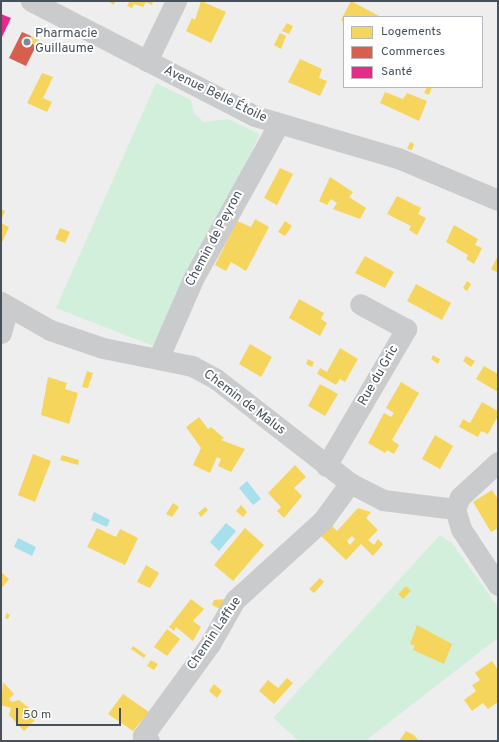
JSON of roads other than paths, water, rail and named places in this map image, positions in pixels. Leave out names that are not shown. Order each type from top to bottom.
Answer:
[{"type":"street","name":"Avenue Belle Étoile","points":[[31,1],[147,61],[278,124],[398,158],[498,200]]},
{"type":"street","points":[[147,61],[176,1]]},
{"type":"street","name":"Chemin de Peyron","points":[[159,357],[193,279],[278,124]]},
{"type":"street","name":"Rue du Gric","points":[[326,466],[406,329],[360,304]]},
{"type":"street","points":[[1,333],[4,305]]},
{"type":"street","name":"Chemin de Malus","points":[[4,305],[50,330],[103,348],[159,357],[192,366],[216,379],[326,466],[350,483],[383,500],[455,509]]},
{"type":"street","points":[[498,462],[460,497],[455,509],[461,529],[498,585]]},
{"type":"street","name":"Chemin Laffue","points":[[146,738],[210,644],[235,600],[323,520],[350,483]]},
{"type":"water","points":[[247,481],[261,499],[253,505],[239,488]]},
{"type":"water","points":[[94,512],[110,520],[107,527],[91,520]]},
{"type":"water","points":[[226,523],[236,531],[219,551],[210,542]]},
{"type":"water","points":[[18,538],[36,547],[32,556],[14,547]]},
{"type":"place","name":"Pharmacie Guillaume","points":[[27,42]]}]
